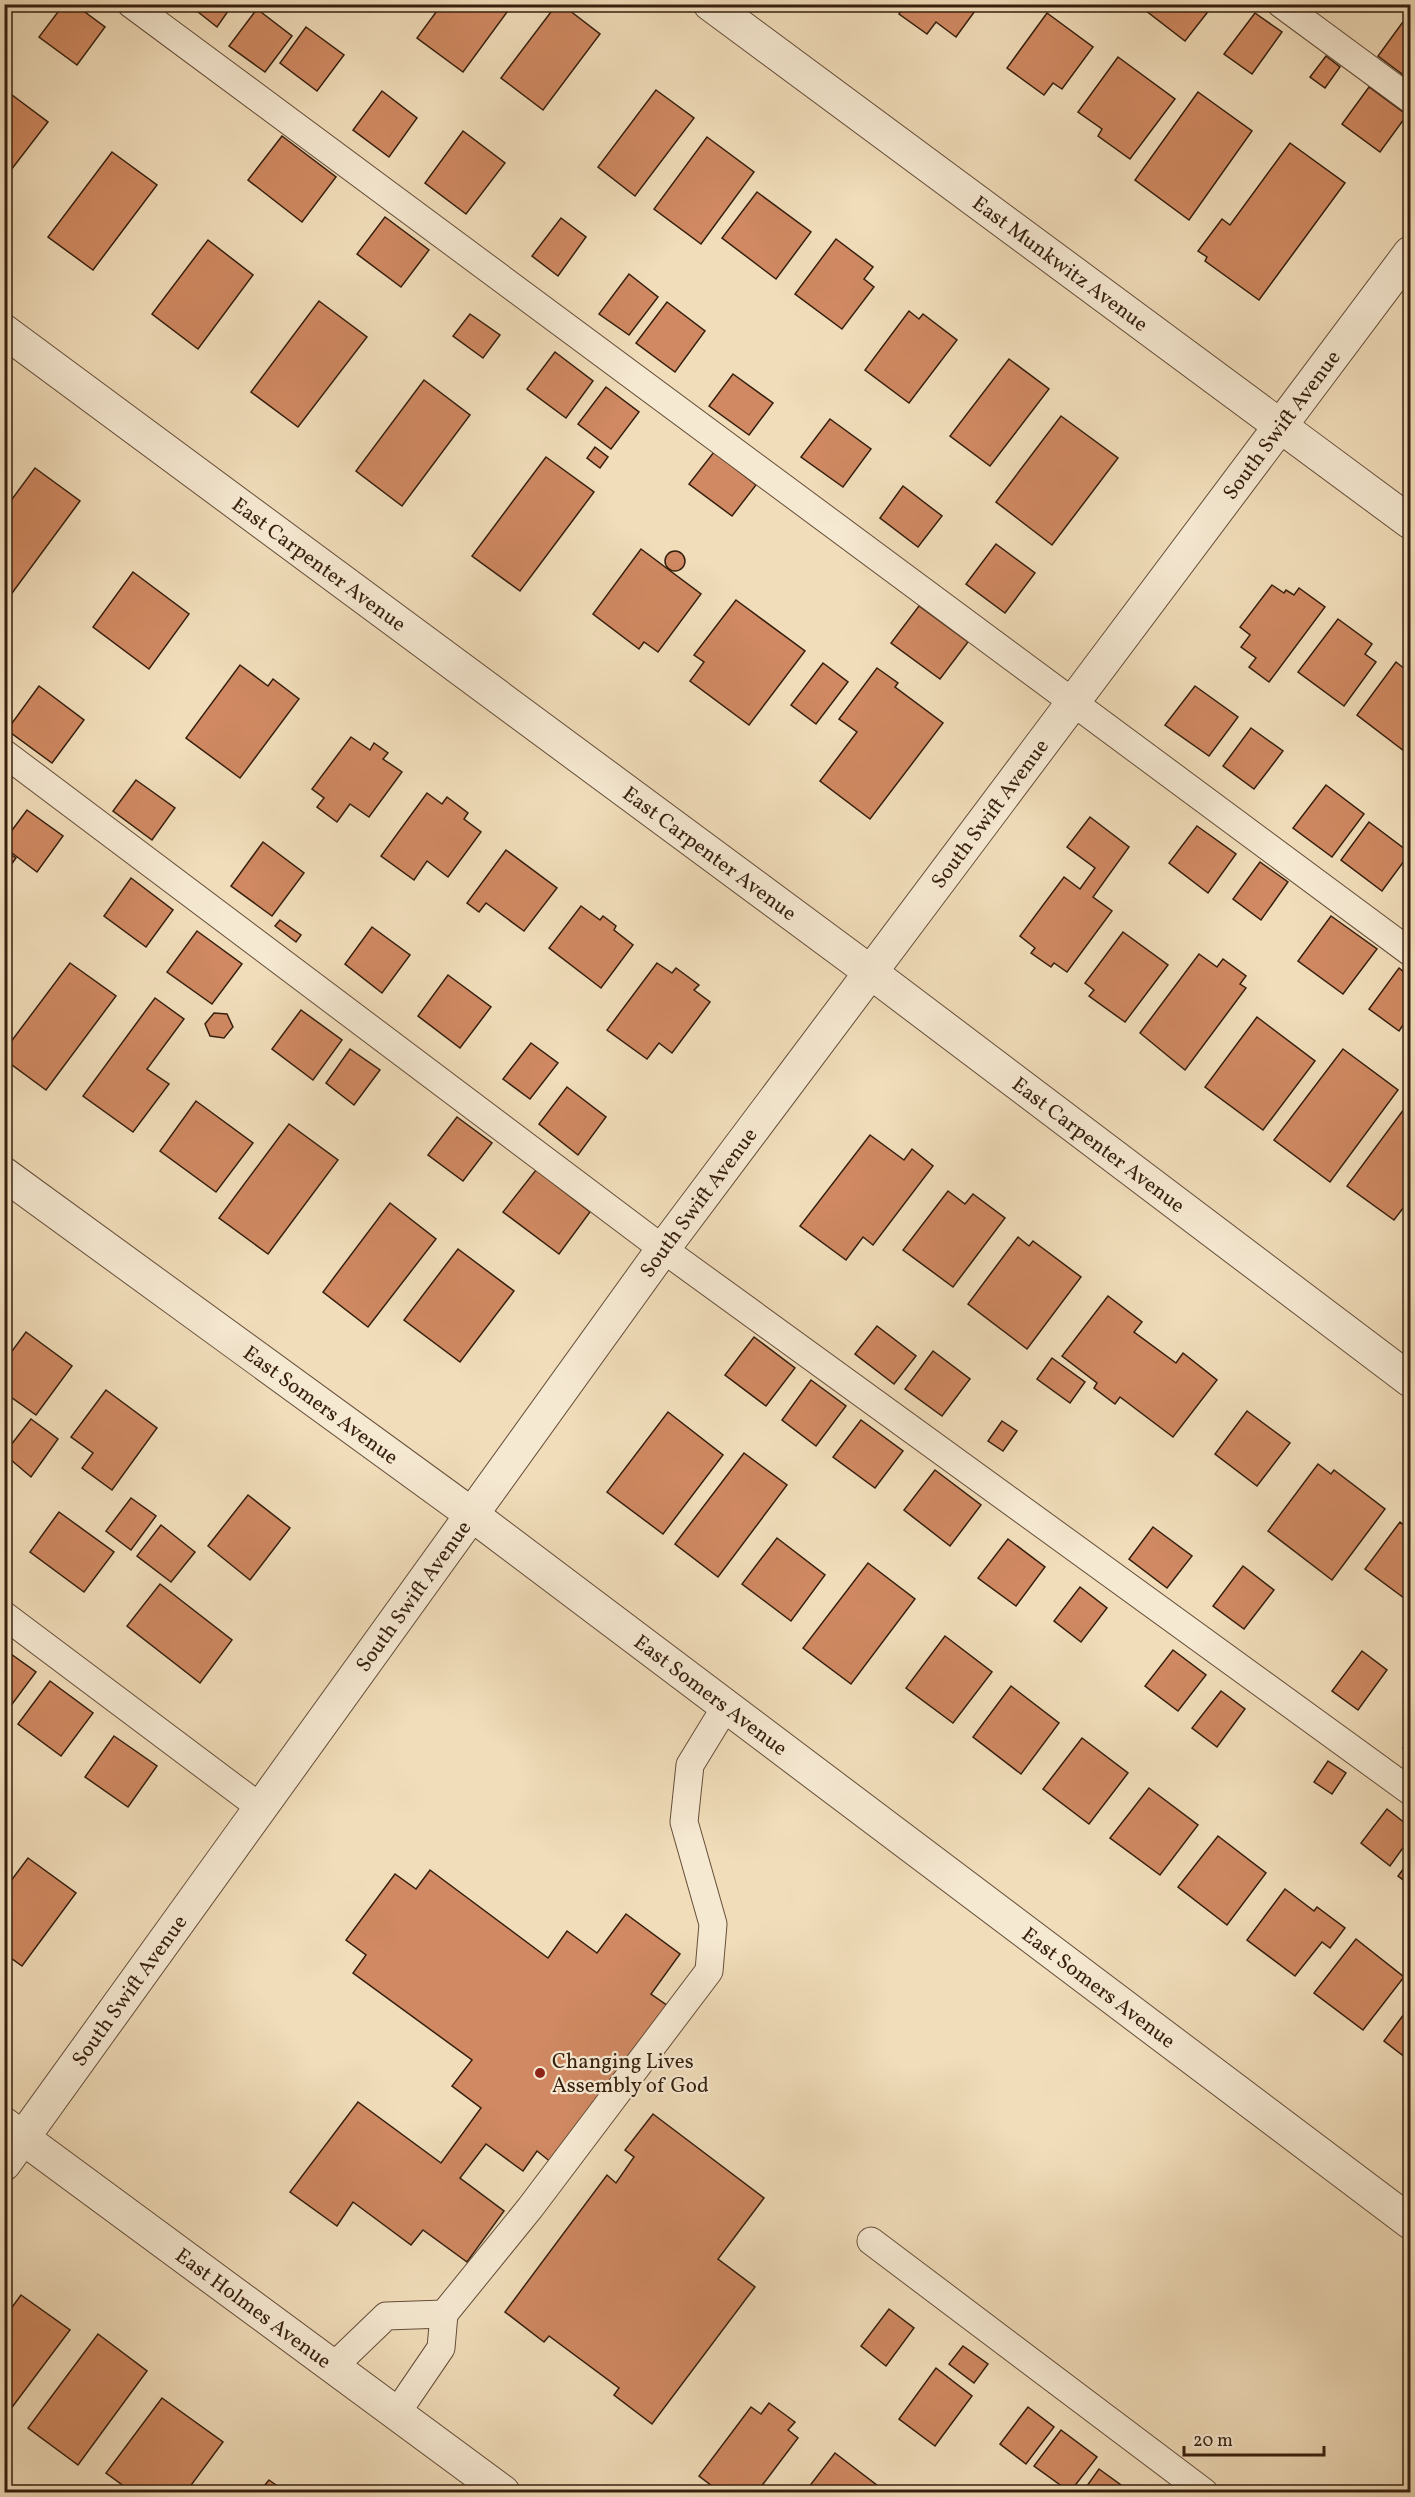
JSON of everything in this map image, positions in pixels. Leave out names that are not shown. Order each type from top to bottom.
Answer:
[{"type":"street","name":"East Munkwitz Avenue","points":[[710,4],[1410,522]]},
{"type":"street","name":"South Swift Avenue","points":[[4,2164],[14,2131],[261,1808],[663,1249],[1410,253]]},
{"type":"street","name":"East Carpenter Avenue","points":[[4,331],[869,972],[1410,1380]]},
{"type":"street","name":"East Somers Avenue","points":[[4,1174],[471,1514],[1410,2222]]},
{"type":"street","name":"East Holmes Avenue","points":[[14,2131],[503,2493]]},
{"type":"lane","points":[[131,4],[1410,952]]},
{"type":"lane","points":[[1281,4],[1410,99]]},
{"type":"lane","points":[[4,753],[663,1249],[1410,1791]]},
{"type":"lane","points":[[4,1615],[261,1808]]},
{"type":"lane","points":[[396,2414],[441,2348],[444,2314],[530,2208],[709,1971],[713,1924],[684,1822],[690,1765],[726,1706]]},
{"type":"lane","points":[[871,2241],[1204,2493]]},
{"type":"lane","points":[[333,2367],[386,2316],[444,2314]]},
{"type":"building","points":[[64,4],[74,4],[105,27],[77,65],[39,37]]},
{"type":"building","points":[[188,4],[233,4],[217,27]]},
{"type":"building","points":[[442,4],[513,4],[463,72],[417,38]]},
{"type":"building","points":[[557,4],[561,4],[600,34],[543,110],[501,78]]},
{"type":"building","points":[[905,4],[980,4],[956,37],[936,22],[927,34],[899,14]]},
{"type":"building","points":[[1149,4],[1205,4],[1210,9],[1185,41],[1145,10]]},
{"type":"building","points":[[257,9],[292,36],[265,72],[229,46]]},
{"type":"building","points":[[1047,13],[1093,47],[1062,89],[1053,83],[1044,95],[1007,68]]},
{"type":"building","points":[[1255,13],[1282,32],[1252,74],[1224,54]]},
{"type":"building","points":[[1408,15],[1410,16],[1410,80],[1378,56]]},
{"type":"building","points":[[306,27],[344,55],[317,91],[280,63]]},
{"type":"building","points":[[1326,56],[1340,67],[1325,88],[1310,77]]},
{"type":"building","points":[[1118,57],[1175,99],[1130,159],[1098,136],[1102,129],[1078,112]]},
{"type":"building","points":[[1369,87],[1407,115],[1380,152],[1342,124]]},
{"type":"building","points":[[4,89],[48,122],[4,179]]},
{"type":"building","points":[[656,90],[694,118],[635,196],[598,167]]},
{"type":"building","points":[[382,91],[417,118],[389,157],[353,130]]},
{"type":"building","points":[[1198,92],[1252,131],[1189,220],[1135,180]]},
{"type":"building","points":[[463,131],[505,163],[466,214],[425,183]]},
{"type":"building","points":[[282,136],[336,177],[302,222],[248,180]]},
{"type":"building","points":[[707,137],[754,172],[701,244],[654,209]]},
{"type":"building","points":[[1290,143],[1345,183],[1259,300],[1205,261],[1207,257],[1198,251],[1222,219],[1230,225]]},
{"type":"building","points":[[112,152],[157,185],[93,270],[48,237]]},
{"type":"building","points":[[757,192],[811,232],[776,279],[722,238]]},
{"type":"building","points":[[385,217],[429,250],[401,287],[357,254]]},
{"type":"building","points":[[561,218],[586,237],[558,276],[532,256]]},
{"type":"building","points":[[836,239],[873,267],[864,279],[874,287],[842,329],[795,294]]},
{"type":"building","points":[[208,240],[253,275],[198,349],[152,314]]},
{"type":"building","points":[[629,274],[658,297],[629,335],[599,314]]},
{"type":"building","points":[[319,301],[367,337],[298,427],[251,392]]},
{"type":"building","points":[[667,302],[705,331],[675,372],[636,343]]},
{"type":"building","points":[[909,311],[919,319],[923,314],[957,340],[909,403],[865,370]]},
{"type":"building","points":[[470,314],[500,335],[483,358],[453,336]]},
{"type":"building","points":[[555,352],[593,381],[566,418],[527,389]]},
{"type":"building","points":[[1009,359],[1049,389],[990,466],[950,436]]},
{"type":"building","points":[[733,374],[773,403],[749,435],[709,406]]},
{"type":"building","points":[[424,380],[470,415],[402,506],[356,471]]},
{"type":"building","points":[[606,387],[639,412],[611,449],[578,424]]},
{"type":"building","points":[[1061,416],[1118,458],[1052,545],[996,502]]},
{"type":"building","points":[[830,419],[871,449],[843,487],[801,457]]},
{"type":"building","points":[[595,447],[608,457],[600,468],[587,458]]},
{"type":"building","points":[[714,452],[756,485],[732,516],[689,484]]},
{"type":"building","points":[[546,457],[594,492],[520,591],[472,556]]},
{"type":"building","points":[[35,468],[80,501],[4,604],[4,510]]},
{"type":"building","points":[[903,486],[942,516],[918,547],[880,518]]},
{"type":"building","points":[[996,544],[1035,573],[1005,613],[966,584]]},
{"type":"building","points":[[641,549],[701,594],[658,652],[644,642],[639,649],[593,614]]},
{"type":"building","points":[[675,551],[682,554],[685,561],[682,568],[675,571],[668,568],[665,561],[668,554]]},
{"type":"building","points":[[133,572],[189,614],[149,669],[93,627]]},
{"type":"building","points":[[1272,585],[1284,593],[1286,590],[1294,595],[1299,588],[1325,607],[1269,682],[1249,667],[1256,658],[1241,647],[1250,635],[1240,627]]},
{"type":"building","points":[[736,600],[805,651],[749,725],[690,681],[704,662],[694,655]]},
{"type":"building","points":[[919,606],[968,642],[940,679],[891,643]]},
{"type":"building","points":[[1338,619],[1372,644],[1365,654],[1376,662],[1344,706],[1298,672]]},
{"type":"building","points":[[1396,662],[1410,673],[1410,742],[1404,751],[1357,715]]},
{"type":"building","points":[[823,663],[848,682],[816,724],[791,705]]},
{"type":"building","points":[[240,665],[268,686],[273,679],[299,699],[240,778],[186,738]]},
{"type":"building","points":[[877,668],[898,683],[895,687],[943,723],[870,819],[820,781],[857,732],[839,719]]},
{"type":"building","points":[[39,686],[84,720],[52,763],[7,730]]},
{"type":"building","points":[[1195,686],[1238,717],[1209,756],[1165,725]]},
{"type":"building","points":[[1251,728],[1283,751],[1254,789],[1223,766]]},
{"type":"building","points":[[351,737],[370,750],[374,743],[388,753],[383,759],[402,772],[369,817],[350,804],[337,822],[317,807],[324,798],[312,789]]},
{"type":"building","points":[[136,780],[175,808],[152,840],[113,811]]},
{"type":"building","points":[[1326,785],[1364,814],[1332,857],[1293,828]]},
{"type":"building","points":[[427,793],[442,804],[447,797],[468,813],[464,819],[481,832],[448,877],[427,861],[414,880],[381,856]]},
{"type":"building","points":[[27,810],[63,836],[37,872],[4,847],[4,841]]},
{"type":"building","points":[[1090,817],[1129,847],[1093,897],[1112,911],[1067,972],[1054,963],[1051,967],[1031,953],[1035,948],[1020,936],[1064,877],[1080,889],[1095,868],[1067,847]]},
{"type":"building","points":[[1369,822],[1410,853],[1382,891],[1341,860]]},
{"type":"building","points":[[1197,826],[1236,854],[1208,893],[1169,863]]},
{"type":"building","points":[[263,842],[304,873],[272,916],[231,886]]},
{"type":"building","points":[[4,850],[16,858],[8,869],[4,867]]},
{"type":"building","points":[[506,850],[557,888],[524,931],[486,903],[479,912],[467,903]]},
{"type":"building","points":[[1260,862],[1288,882],[1261,920],[1233,899]]},
{"type":"building","points":[[131,878],[173,910],[146,947],[104,916]]},
{"type":"building","points":[[581,906],[600,920],[603,916],[616,926],[614,930],[633,945],[601,988],[549,948]]},
{"type":"building","points":[[1331,916],[1377,949],[1343,994],[1298,961]]},
{"type":"building","points":[[280,920],[301,935],[296,942],[275,926]]},
{"type":"building","points":[[372,927],[410,955],[382,993],[345,964]]},
{"type":"building","points":[[197,931],[242,964],[212,1004],[167,972]]},
{"type":"building","points":[[1123,932],[1168,965],[1125,1022],[1089,996],[1094,990],[1085,983]]},
{"type":"building","points":[[1199,954],[1217,967],[1223,959],[1246,976],[1240,984],[1246,988],[1185,1070],[1140,1033]]},
{"type":"building","points":[[70,963],[116,996],[46,1090],[4,1059],[4,1051]]},
{"type":"building","points":[[657,963],[672,973],[676,968],[699,985],[694,990],[710,1002],[672,1053],[659,1043],[647,1059],[607,1030]]},
{"type":"building","points":[[1399,968],[1410,977],[1410,1015],[1399,1031],[1369,1009]]},
{"type":"building","points":[[448,975],[491,1007],[460,1048],[418,1016]]},
{"type":"building","points":[[155,998],[184,1019],[147,1069],[169,1084],[133,1132],[83,1096]]},
{"type":"building","points":[[301,1010],[342,1040],[313,1080],[272,1049]]},
{"type":"building","points":[[214,1013],[227,1014],[233,1027],[224,1038],[210,1036],[205,1024]]},
{"type":"building","points":[[1257,1017],[1315,1061],[1263,1130],[1205,1087]]},
{"type":"building","points":[[531,1043],[558,1063],[530,1099],[503,1079]]},
{"type":"building","points":[[350,1049],[380,1070],[354,1105],[326,1083]]},
{"type":"building","points":[[1343,1049],[1398,1090],[1330,1182],[1274,1140]]},
{"type":"building","points":[[567,1087],[606,1117],[578,1155],[539,1124]]},
{"type":"building","points":[[196,1101],[253,1143],[216,1192],[160,1151]]},
{"type":"building","points":[[1404,1109],[1410,1114],[1410,1199],[1394,1220],[1347,1186]]},
{"type":"building","points":[[457,1117],[492,1143],[463,1181],[428,1155]]},
{"type":"building","points":[[289,1124],[338,1160],[268,1254],[219,1218]]},
{"type":"building","points":[[870,1135],[904,1160],[912,1149],[933,1166],[873,1245],[863,1237],[846,1260],[800,1226]]},
{"type":"building","points":[[536,1170],[590,1212],[559,1254],[503,1212]]},
{"type":"building","points":[[948,1191],[965,1204],[973,1194],[1005,1218],[953,1287],[903,1250]]},
{"type":"building","points":[[390,1203],[436,1239],[368,1327],[323,1292]]},
{"type":"building","points":[[1018,1237],[1029,1246],[1033,1241],[1081,1277],[1027,1349],[968,1304]]},
{"type":"building","points":[[458,1249],[514,1291],[460,1362],[404,1320]]},
{"type":"building","points":[[1108,1296],[1142,1322],[1134,1332],[1176,1363],[1183,1353],[1217,1380],[1173,1437],[1120,1397],[1115,1404],[1094,1388],[1097,1383],[1062,1356]]},
{"type":"building","points":[[877,1326],[916,1356],[894,1384],[855,1354]]},
{"type":"building","points":[[26,1332],[72,1366],[36,1415],[4,1392],[4,1362]]},
{"type":"building","points":[[754,1337],[795,1368],[766,1406],[725,1375]]},
{"type":"building","points":[[933,1351],[970,1379],[942,1416],[905,1389]]},
{"type":"building","points":[[1052,1358],[1085,1382],[1070,1403],[1037,1379]]},
{"type":"building","points":[[811,1380],[846,1406],[816,1446],[782,1420]]},
{"type":"building","points":[[106,1390],[157,1428],[112,1490],[82,1468],[93,1453],[71,1437]]},
{"type":"building","points":[[1247,1411],[1290,1443],[1257,1486],[1215,1454]]},
{"type":"building","points":[[668,1412],[723,1455],[663,1534],[607,1492]]},
{"type":"building","points":[[31,1419],[58,1439],[31,1477],[4,1454]]},
{"type":"building","points":[[861,1420],[903,1451],[875,1488],[833,1457]]},
{"type":"building","points":[[1002,1421],[1017,1431],[1003,1451],[988,1441]]},
{"type":"building","points":[[744,1453],[787,1485],[718,1577],[675,1544]]},
{"type":"building","points":[[1318,1464],[1331,1474],[1334,1470],[1385,1509],[1332,1580],[1268,1531]]},
{"type":"building","points":[[935,1470],[981,1505],[950,1546],[904,1510]]},
{"type":"building","points":[[248,1495],[290,1528],[250,1580],[208,1546]]},
{"type":"building","points":[[131,1498],[156,1516],[131,1550],[106,1531]]},
{"type":"building","points":[[59,1512],[114,1552],[84,1592],[30,1552]]},
{"type":"building","points":[[1400,1522],[1410,1530],[1410,1590],[1404,1598],[1365,1569]]},
{"type":"building","points":[[161,1525],[195,1552],[171,1582],[137,1556]]},
{"type":"building","points":[[1153,1527],[1192,1556],[1167,1588],[1129,1559]]},
{"type":"building","points":[[777,1538],[825,1575],[791,1621],[742,1584]]},
{"type":"building","points":[[1008,1539],[1045,1567],[1016,1606],[978,1578]]},
{"type":"building","points":[[868,1563],[915,1599],[851,1684],[803,1648]]},
{"type":"building","points":[[1243,1566],[1274,1590],[1244,1629],[1213,1606]]},
{"type":"building","points":[[160,1584],[232,1640],[200,1683],[127,1626]]},
{"type":"building","points":[[1080,1587],[1107,1608],[1081,1642],[1054,1621]]},
{"type":"building","points":[[945,1636],[992,1672],[953,1723],[906,1688]]},
{"type":"building","points":[[4,1649],[36,1672],[4,1715]]},
{"type":"building","points":[[1173,1650],[1206,1675],[1178,1711],[1145,1686]]},
{"type":"building","points":[[1362,1651],[1387,1670],[1358,1710],[1332,1691]]},
{"type":"building","points":[[50,1681],[93,1713],[61,1756],[18,1724]]},
{"type":"building","points":[[1011,1686],[1059,1723],[1021,1774],[973,1737]]},
{"type":"building","points":[[1221,1691],[1245,1709],[1217,1747],[1192,1728]]},
{"type":"building","points":[[114,1736],[157,1766],[128,1807],[85,1777]]},
{"type":"building","points":[[1082,1738],[1128,1773],[1089,1824],[1043,1789]]},
{"type":"building","points":[[1410,1738],[1410,1754],[1403,1748]]},
{"type":"building","points":[[1328,1761],[1346,1773],[1332,1794],[1314,1782]]},
{"type":"building","points":[[1149,1788],[1198,1825],[1160,1875],[1110,1838]]},
{"type":"building","points":[[1387,1809],[1410,1827],[1410,1838],[1390,1866],[1361,1843]]},
{"type":"building","points":[[1218,1836],[1266,1873],[1227,1925],[1178,1887]]},
{"type":"building","points":[[28,1858],[76,1893],[22,1966],[4,1953],[4,1890]]},
{"type":"building","points":[[1410,1860],[1410,1885],[1398,1876]]},
{"type":"building","name":"Changing Lives Assembly of God","points":[[430,1870],[548,1958],[567,1931],[597,1953],[626,1914],[680,1954],[651,1994],[668,2006],[552,2163],[537,2151],[523,2171],[486,2144],[460,2178],[504,2211],[467,2262],[423,2230],[411,2245],[353,2202],[337,2226],[290,2192],[358,2102],[441,2163],[481,2108],[452,2086],[472,2060],[353,1973],[366,1955],[346,1940],[395,1874],[416,1889]]},
{"type":"building","points":[[1285,1889],[1314,1911],[1317,1907],[1345,1928],[1330,1948],[1322,1942],[1295,1976],[1247,1940]]},
{"type":"building","points":[[1356,1939],[1404,1977],[1363,2030],[1314,1993]]},
{"type":"building","points":[[1410,2006],[1410,2061],[1384,2041]]},
{"type":"building","points":[[653,2114],[764,2198],[718,2259],[755,2287],[652,2424],[614,2395],[619,2388],[549,2336],[544,2342],[505,2312],[607,2175],[616,2183],[634,2157],[625,2150]]},
{"type":"building","points":[[21,2295],[70,2330],[4,2418],[4,2318]]},
{"type":"building","points":[[889,2309],[914,2328],[886,2366],[861,2346]]},
{"type":"building","points":[[98,2334],[147,2371],[78,2465],[28,2428]]},
{"type":"building","points":[[963,2346],[988,2364],[974,2383],[949,2364]]},
{"type":"building","points":[[936,2368],[972,2396],[935,2446],[899,2419]]},
{"type":"building","points":[[162,2398],[223,2442],[186,2492],[132,2492],[106,2473]]},
{"type":"building","points":[[769,2403],[795,2422],[788,2430],[798,2438],[757,2492],[720,2492],[699,2476],[751,2407],[761,2414]]},
{"type":"building","points":[[1028,2407],[1054,2427],[1026,2464],[1000,2444]]},
{"type":"building","points":[[1061,2430],[1097,2457],[1070,2492],[1034,2466]]},
{"type":"building","points":[[835,2453],[878,2486],[874,2492],[805,2492]]},
{"type":"building","points":[[1099,2469],[1121,2485],[1116,2492],[1087,2492],[1084,2490]]},
{"type":"building","points":[[269,2480],[286,2492],[259,2492]]},
{"type":"place","name":"Changing Lives Assembly of God","points":[[540,2073]]}]
